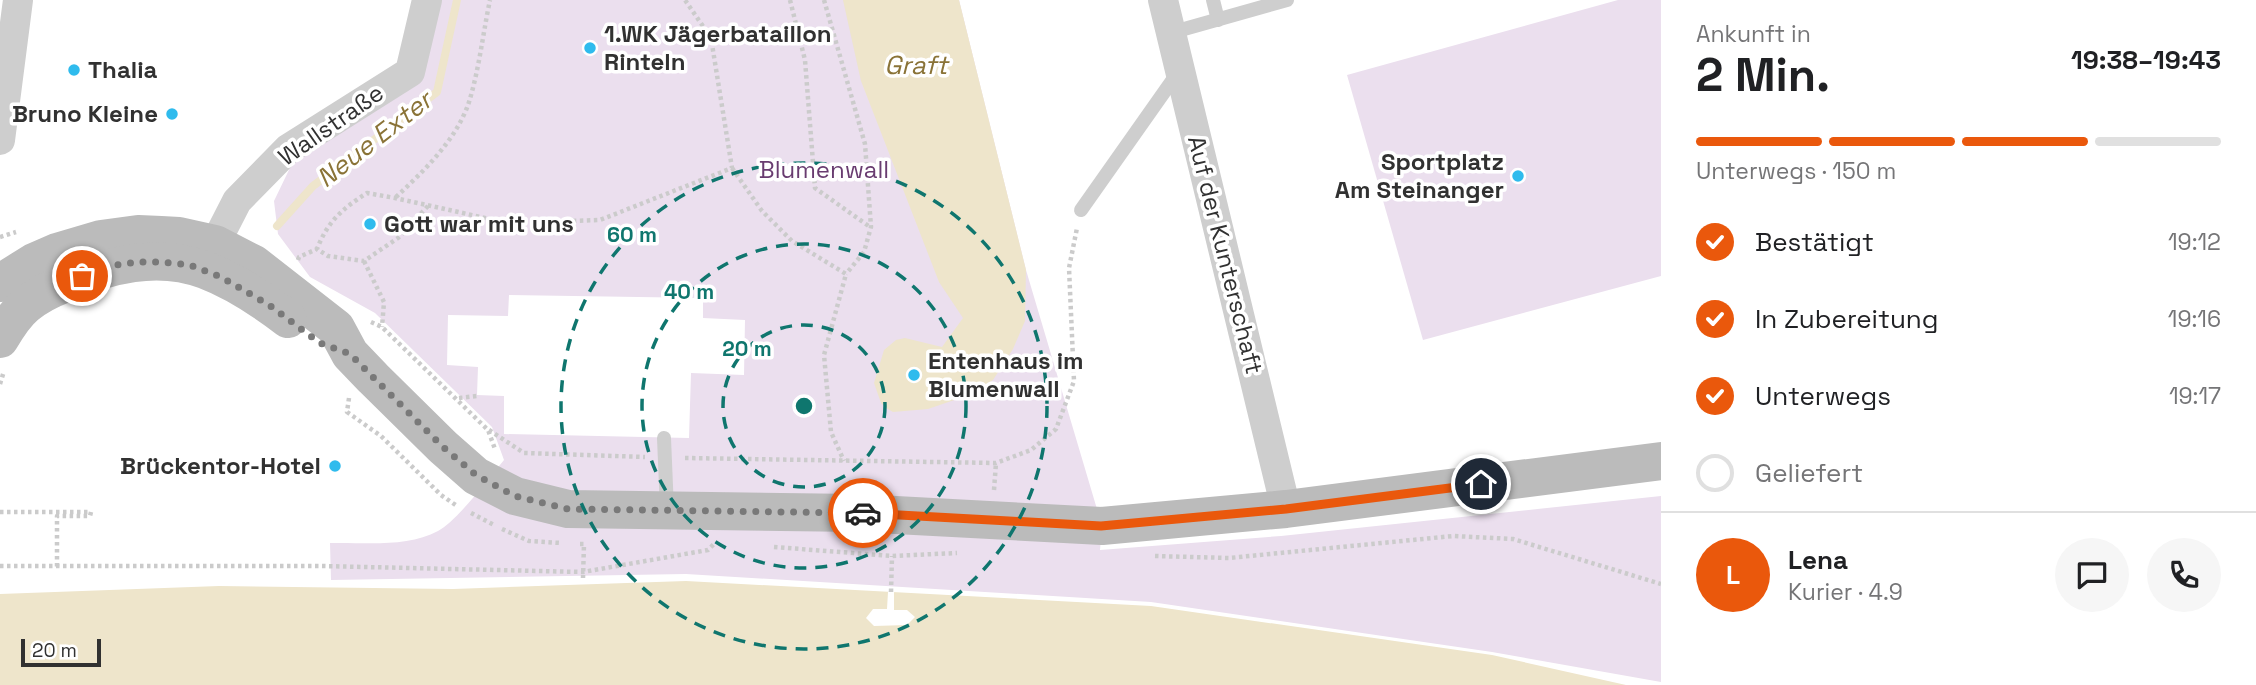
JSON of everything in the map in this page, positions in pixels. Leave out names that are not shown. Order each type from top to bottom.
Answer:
[{"type":"main road","points":[[0,339],[12,320],[14,293],[34,262],[101,239],[138,234],[179,236],[215,244],[254,264],[337,328],[355,336],[443,447],[476,475],[515,496],[568,509],[858,513],[1101,526],[1286,509],[1661,460]]},
{"type":"main road","points":[[14,293],[50,289],[110,266],[138,262],[177,263],[221,277],[269,305],[320,343],[355,336]]},
{"type":"street","points":[[0,140],[18,0]]},
{"type":"street","name":"Wallstraße","points":[[215,244],[237,201],[288,149],[410,72],[427,0]]},
{"type":"street","name":"Auf der Kunterschaft","points":[[1163,0],[1286,509]]},
{"type":"lane","points":[[1213,0],[1218,20]]},
{"type":"lane","points":[[1170,33],[1287,0]]},
{"type":"lane","points":[[1081,210],[1180,70]]},
{"type":"lane","points":[[664,438],[667,511]]},
{"type":"path","points":[[395,198],[445,147],[468,104],[490,0]]},
{"type":"path","points":[[685,0],[711,38],[733,168],[762,211],[792,241],[846,274]]},
{"type":"path","points":[[790,0],[805,60],[815,188],[871,227]]},
{"type":"path","points":[[824,0],[865,144],[871,227],[864,252],[846,274],[824,355],[831,432],[844,461]]},
{"type":"path","points":[[299,257],[317,249],[342,209],[366,193],[508,223],[600,220],[733,168]]},
{"type":"path","points":[[317,249],[328,256],[364,261],[398,238],[428,206]]},
{"type":"path","points":[[382,327],[488,430],[524,453],[996,463],[1031,450],[1056,429],[1074,381],[1069,268],[1081,210]]},
{"type":"path","points":[[364,261],[384,302],[382,327]]},
{"type":"path","points":[[355,336],[382,327]]},
{"type":"path","points":[[458,398],[477,396]]},
{"type":"path","points":[[488,430],[496,452]]},
{"type":"path","points":[[993,502],[996,463]]},
{"type":"path","points":[[0,512],[91,512],[90,516],[57,516],[57,567]]},
{"type":"path","points":[[0,566],[322,566],[583,575],[708,551],[716,543],[717,512]]},
{"type":"path","points":[[1229,558],[1453,536],[1513,538],[1661,584]]},
{"type":"path","points":[[574,544],[584,544],[583,575]]},
{"type":"path","points":[[891,592],[892,555]]},
{"type":"green space","name":"Blumenwall","points":[[436,0],[959,0],[1026,270],[1102,526],[1100,550],[1281,536],[1661,496],[1661,682],[1492,652],[1151,602],[686,574],[331,580],[330,543],[399,542],[438,531],[463,509],[504,460],[492,427],[375,313],[310,277],[278,234],[274,201],[300,147],[413,84]],"holes":[[[509,295],[703,298],[703,318],[745,320],[744,375],[691,373],[689,438],[504,434],[504,396],[477,395],[478,367],[447,365],[448,315],[508,316]]]},
{"type":"green space","name":"Sportplatz Am Steinanger","points":[[1618,0],[1661,0],[1661,276],[1423,340],[1347,75]]},
{"type":"water","name":"Graft","points":[[843,0],[959,0],[1026,270],[1025,321],[1013,349],[993,380],[969,395],[928,409],[893,412],[881,403],[874,383],[884,350],[896,340],[905,338],[942,347],[963,318],[939,282],[861,81]]},
{"type":"water","points":[[686,581],[1151,606],[1492,655],[1626,685],[0,685],[0,594],[219,586],[453,589]]},
{"type":"pier","points":[[888,592],[894,592],[894,610],[907,610],[915,617],[907,625],[874,626],[866,618],[873,609],[887,609]]},
{"type":"waterway","name":"Neue Exter","points":[[277,226],[313,186],[437,92],[457,0]]},
{"type":"way so far","points":[[82,276],[110,266],[161,262],[190,265],[221,277],[269,305],[320,343],[350,354],[443,447],[476,475],[515,496],[568,509],[863,513]]},
{"type":"place","name":"1.WK Jägerbataillon Rinteln","points":[[590,48]]},
{"type":"place","name":"Thalia","points":[[74,70]]},
{"type":"place","name":"Bruno Kleine","points":[[172,114]]},
{"type":"place","name":"Sportplatz Am Steinanger","points":[[1518,176]]},
{"type":"place","name":"Gott war mit uns","points":[[370,224]]},
{"type":"place","name":"Entenhaus im Blumenwall","points":[[914,375]]},
{"type":"place","name":"Brückentor-Hotel","points":[[335,466]]},
{"type":"route","points":[[863,513],[1101,526],[1286,509],[1481,484]]}]
